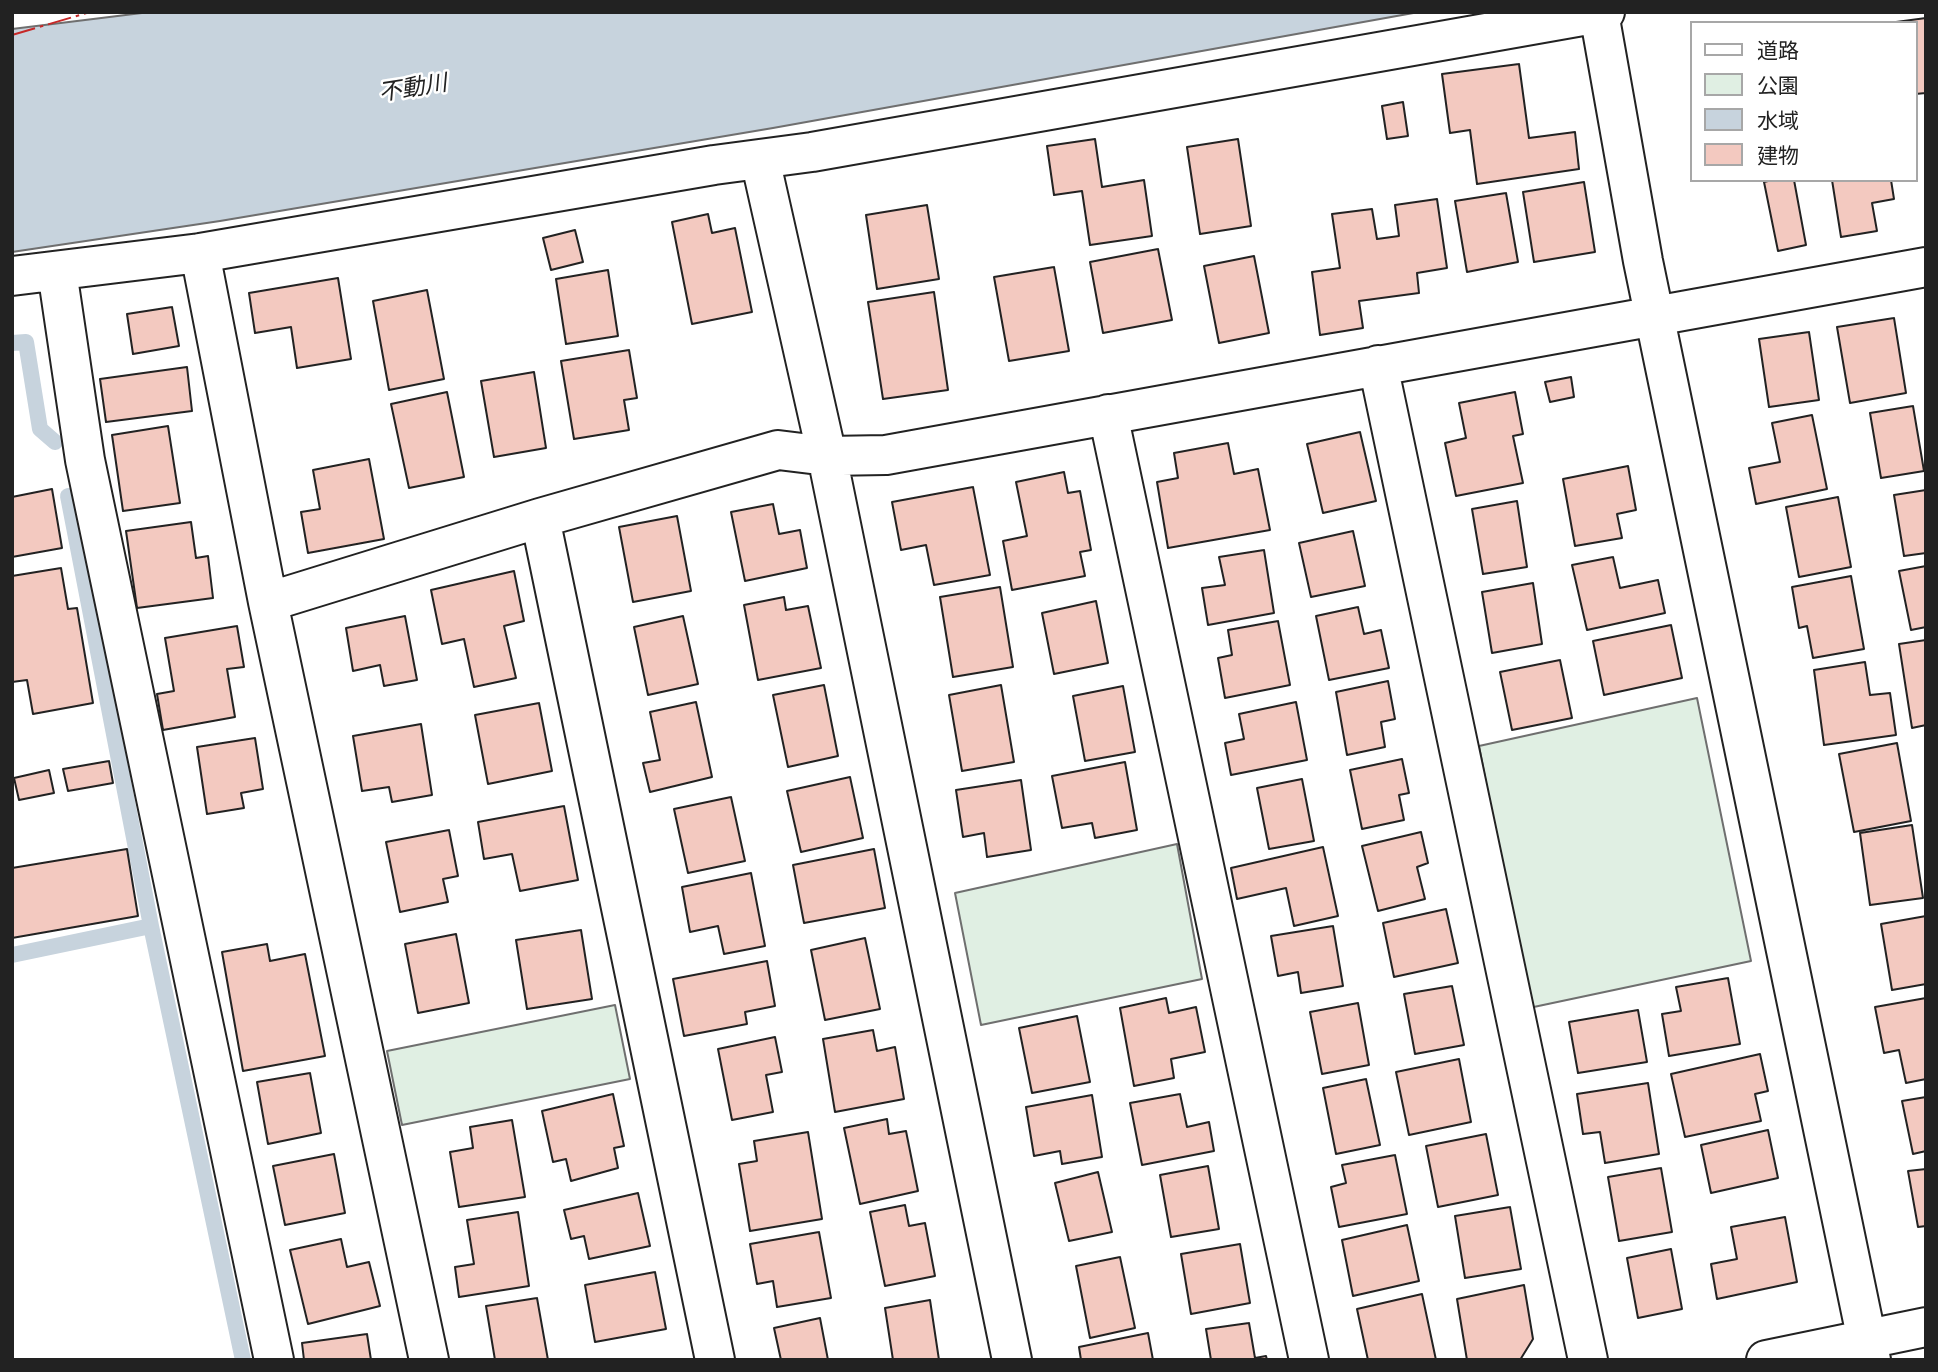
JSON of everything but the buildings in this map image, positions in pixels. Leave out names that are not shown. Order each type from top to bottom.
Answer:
[{"type":"street","points":[[12,276],[200,253],[826,150],[1602,13],[1654,314],[1869,1349]]},
{"type":"street","points":[[760,159],[827,456],[1012,1360]]},
{"type":"street","points":[[200,253],[268,601],[429,1360]]},
{"type":"street","points":[[268,601],[540,518],[778,450],[827,456],[886,455],[1654,314],[1926,267]]},
{"type":"street","points":[[57,271],[85,460],[274,1360]]},
{"type":"street","points":[[1378,365],[1588,1360]]},
{"type":"street","points":[[1108,414],[1309,1360]]},
{"type":"street","points":[[540,518],[715,1360]]},
{"type":"street","points":[[1766,1360],[1869,1349],[1926,1327]]},
{"type":"green space","points":[[1697,698],[1751,961],[1529,1008],[1479,746]]},
{"type":"green space","points":[[1177,844],[1202,979],[981,1025],[955,893]]},
{"type":"green space","points":[[615,1005],[630,1079],[402,1125],[387,1051]]},
{"type":"water","name":"不動川","points":[[150,12],[1419,12],[773,128],[220,221],[12,252],[12,29]]},
{"type":"waterway","points":[[12,343],[26,342],[40,429],[55,442]]},
{"type":"waterway","points":[[68,496],[151,926],[243,1360]]},
{"type":"waterway","points":[[12,955],[151,926]]},
{"type":"power","points":[[12,35],[90,12]]}]
